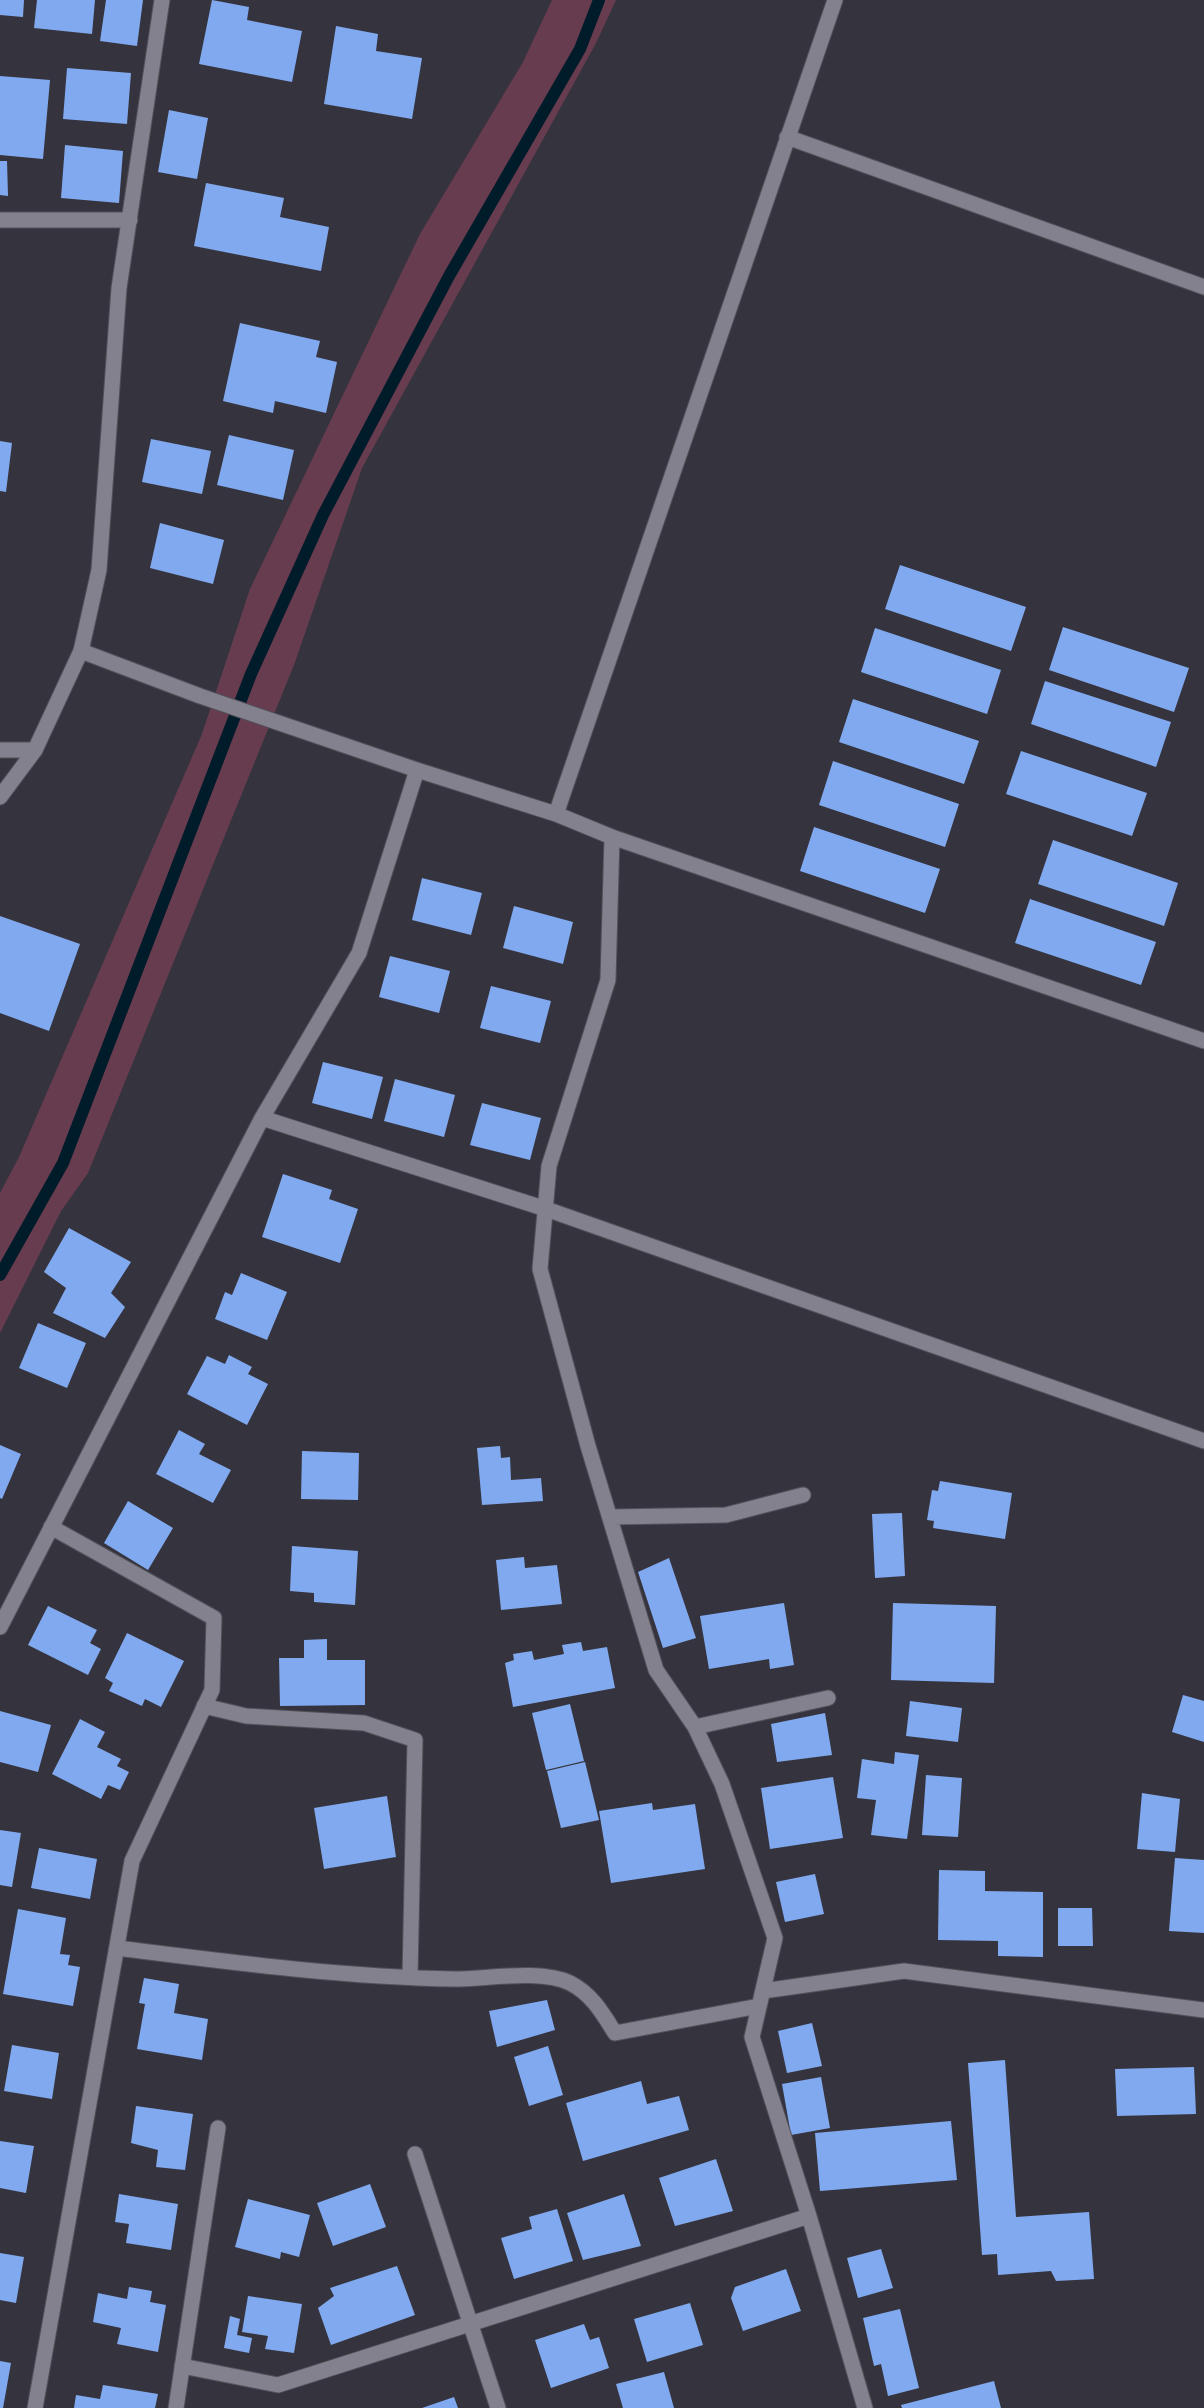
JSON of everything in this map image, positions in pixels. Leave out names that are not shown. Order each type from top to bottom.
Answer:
[{"type":"street","points":[[0,797],[35,750],[81,651],[99,570],[120,288],[162,0]]},
{"type":"street","points":[[556,814],[786,137],[835,0]]},
{"type":"street","points":[[786,137],[1204,287]]},
{"type":"street","points":[[0,220],[130,220]]},
{"type":"street","points":[[81,651],[200,696],[417,770],[556,814],[612,837],[1204,1041]]},
{"type":"street","points":[[0,750],[35,750]]},
{"type":"street","points":[[0,1627],[262,1118],[359,953],[417,770]]},
{"type":"street","points":[[612,837],[608,980],[549,1166],[540,1269],[588,1446],[656,1670],[695,1727],[722,1784],[776,1938],[752,2037],[809,2216],[865,2408]]},
{"type":"street","points":[[262,1118],[546,1209],[1204,1441]]},
{"type":"street","points":[[610,1517],[726,1515],[802,1495]]},
{"type":"street","points":[[36,2408],[132,1861],[212,1690],[214,1618],[51,1527]]},
{"type":"street","points":[[695,1727],[828,1698]]},
{"type":"street","points":[[204,1706],[246,1716],[364,1723],[415,1740],[410,1976]]},
{"type":"street","points":[[117,1948],[282,1969],[454,1979],[538,1976],[570,1983],[591,1997],[615,2034],[759,2006]]},
{"type":"street","points":[[763,1991],[904,1971],[1204,2010]]},
{"type":"street","points":[[176,2408],[218,2128]]},
{"type":"street","points":[[415,2154],[498,2408]]},
{"type":"street","points":[[182,2366],[278,2385],[809,2216]]},
{"type":"shaded area","points":[[552,0],[616,0],[596,43],[362,468],[294,665],[88,1173],[61,1211],[0,1333],[0,1193],[19,1157],[202,734],[250,589],[420,234],[523,62]]},
{"type":"building","points":[[0,0],[24,0],[23,17],[0,15]]},
{"type":"building","points":[[37,0],[95,0],[92,34],[34,28]]},
{"type":"building","points":[[106,0],[143,0],[137,46],[100,41]]},
{"type":"building","points":[[212,0],[249,7],[247,20],[302,31],[292,82],[199,64]]},
{"type":"building","points":[[336,26],[378,34],[376,51],[422,58],[412,119],[324,104]]},
{"type":"building","points":[[67,68],[131,73],[127,124],[63,119]]},
{"type":"building","points":[[0,76],[50,80],[43,159],[0,155]]},
{"type":"building","points":[[169,110],[208,118],[197,179],[158,172]]},
{"type":"building","points":[[65,145],[123,151],[119,203],[61,198]]},
{"type":"building","points":[[0,161],[7,161],[8,196],[0,195]]},
{"type":"building","points":[[206,183],[284,198],[280,217],[329,227],[321,271],[194,246]]},
{"type":"building","points":[[240,323],[320,341],[316,357],[337,362],[326,413],[275,401],[273,413],[223,401]]},
{"type":"building","points":[[229,435],[294,450],[283,500],[217,485]]},
{"type":"building","points":[[151,439],[211,451],[202,494],[142,482]]},
{"type":"building","points":[[0,441],[12,443],[6,492],[0,491]]},
{"type":"building","points":[[160,523],[224,540],[213,584],[150,568]]},
{"type":"building","points":[[900,565],[1026,607],[1011,651],[885,609]]},
{"type":"building","points":[[1063,627],[1189,668],[1174,712],[1049,670]]},
{"type":"building","points":[[875,628],[1001,670],[987,714],[861,672]]},
{"type":"building","points":[[1045,681],[1171,722],[1156,767],[1031,724]]},
{"type":"building","points":[[853,699],[979,741],[964,784],[839,742]]},
{"type":"building","points":[[1021,751],[1147,793],[1132,836],[1006,794]]},
{"type":"building","points":[[833,761],[959,804],[945,847],[819,805]]},
{"type":"building","points":[[814,827],[940,869],[925,913],[800,871]]},
{"type":"building","points":[[1053,840],[1178,883],[1164,926],[1038,884]]},
{"type":"building","points":[[422,878],[482,893],[471,935],[412,920]]},
{"type":"building","points":[[1030,899],[1156,942],[1141,985],[1015,943]]},
{"type":"building","points":[[514,906],[573,922],[563,964],[503,948]]},
{"type":"building","points":[[0,916],[80,944],[49,1031],[0,1013]]},
{"type":"building","points":[[390,956],[450,971],[439,1013],[379,997]]},
{"type":"building","points":[[491,986],[551,1001],[540,1043],[480,1028]]},
{"type":"building","points":[[323,1062],[383,1077],[372,1119],[312,1103]]},
{"type":"building","points":[[395,1079],[455,1095],[444,1137],[384,1121]]},
{"type":"building","points":[[482,1103],[541,1118],[530,1160],[470,1145]]},
{"type":"building","points":[[283,1174],[332,1190],[329,1199],[358,1209],[340,1263],[262,1237]]},
{"type":"building","points":[[69,1228],[131,1262],[111,1293],[125,1307],[105,1338],[53,1313],[66,1288],[44,1272]]},
{"type":"building","points":[[241,1273],[287,1292],[267,1340],[215,1319],[225,1292],[232,1295]]},
{"type":"building","points":[[38,1323],[86,1343],[67,1388],[19,1368]]},
{"type":"building","points":[[229,1355],[252,1367],[248,1374],[268,1384],[247,1425],[187,1394],[207,1356],[225,1364]]},
{"type":"building","points":[[179,1430],[205,1444],[199,1454],[231,1470],[213,1503],[156,1474]]},
{"type":"building","points":[[0,1445],[21,1454],[2,1499],[0,1498]]},
{"type":"building","points":[[500,1446],[501,1458],[510,1457],[511,1480],[541,1478],[543,1501],[482,1505],[477,1448]]},
{"type":"building","points":[[302,1451],[359,1453],[358,1500],[301,1499]]},
{"type":"building","points":[[940,1481],[1012,1493],[1005,1539],[933,1528],[934,1521],[927,1520],[932,1490],[938,1491]]},
{"type":"building","points":[[128,1501],[173,1528],[148,1570],[104,1543]]},
{"type":"building","points":[[902,1513],[905,1576],[875,1578],[872,1514]]},
{"type":"building","points":[[292,1546],[358,1551],[355,1605],[314,1602],[314,1593],[290,1591]]},
{"type":"building","points":[[524,1557],[525,1568],[557,1565],[562,1604],[501,1610],[496,1560]]},
{"type":"building","points":[[669,1558],[696,1638],[663,1648],[638,1572]]},
{"type":"building","points":[[784,1603],[794,1665],[770,1669],[769,1659],[709,1669],[700,1616]]},
{"type":"building","points":[[893,1603],[996,1606],[994,1683],[891,1680]]},
{"type":"building","points":[[48,1606],[97,1630],[90,1643],[101,1649],[88,1675],[28,1645]]},
{"type":"building","points":[[127,1633],[184,1661],[161,1707],[145,1699],[142,1706],[109,1691],[113,1683],[105,1678]]},
{"type":"building","points":[[327,1639],[327,1660],[365,1660],[365,1705],[280,1706],[279,1658],[304,1658],[304,1640]]},
{"type":"building","points":[[581,1642],[583,1651],[607,1647],[615,1688],[513,1707],[505,1663],[514,1660],[513,1654],[532,1651],[534,1660],[564,1654],[562,1645]]},
{"type":"building","points":[[1183,1695],[1204,1701],[1204,1742],[1172,1732]]},
{"type":"building","points":[[910,1701],[962,1708],[958,1742],[906,1736]]},
{"type":"building","points":[[570,1704],[584,1761],[546,1770],[532,1713]]},
{"type":"building","points":[[0,1711],[51,1725],[38,1772],[0,1762]]},
{"type":"building","points":[[825,1713],[832,1755],[777,1762],[771,1724]]},
{"type":"building","points":[[80,1719],[105,1732],[97,1747],[121,1759],[117,1766],[129,1772],[120,1790],[108,1785],[101,1799],[52,1774]]},
{"type":"building","points":[[895,1752],[919,1755],[907,1839],[871,1835],[876,1800],[857,1798],[862,1759],[894,1764]]},
{"type":"building","points":[[585,1762],[599,1820],[561,1828],[547,1771]]},
{"type":"building","points":[[926,1775],[962,1778],[958,1837],[922,1835]]},
{"type":"building","points":[[833,1777],[843,1838],[770,1849],[761,1788]]},
{"type":"building","points":[[1142,1793],[1180,1799],[1175,1852],[1137,1849]]},
{"type":"building","points":[[387,1796],[396,1857],[324,1869],[314,1808]]},
{"type":"building","points":[[652,1803],[653,1810],[695,1804],[705,1869],[611,1883],[599,1811]]},
{"type":"building","points":[[0,1830],[21,1833],[12,1887],[0,1885]]},
{"type":"building","points":[[39,1848],[97,1859],[90,1899],[31,1888]]},
{"type":"building","points":[[1175,1858],[1204,1860],[1204,1933],[1169,1931]]},
{"type":"building","points":[[939,1870],[985,1871],[985,1891],[1043,1892],[1043,1957],[998,1956],[998,1941],[938,1940]]},
{"type":"building","points":[[815,1874],[824,1914],[785,1922],[776,1882]]},
{"type":"building","points":[[1058,1908],[1092,1908],[1093,1946],[1058,1946]]},
{"type":"building","points":[[18,1909],[66,1918],[60,1954],[70,1955],[68,1965],[80,1967],[73,2006],[3,1994]]},
{"type":"building","points":[[144,1978],[179,1984],[174,2013],[208,2019],[202,2060],[137,2049],[145,2004],[139,2003]]},
{"type":"building","points":[[547,2000],[555,2030],[497,2047],[489,2011]]},
{"type":"building","points":[[812,2023],[822,2066],[787,2073],[778,2031]]},
{"type":"building","points":[[12,2045],[59,2053],[52,2099],[4,2091]]},
{"type":"building","points":[[548,2046],[563,2095],[529,2106],[514,2057]]},
{"type":"building","points":[[1005,2060],[1016,2217],[1089,2212],[1094,2279],[1056,2281],[1051,2271],[998,2275],[997,2254],[982,2255],[968,2063]]},
{"type":"building","points":[[1194,2067],[1196,2114],[1117,2116],[1115,2069]]},
{"type":"building","points":[[821,2077],[830,2128],[791,2135],[782,2084]]},
{"type":"building","points":[[641,2081],[647,2104],[679,2096],[689,2130],[583,2161],[566,2103]]},
{"type":"building","points":[[136,2106],[193,2114],[185,2170],[156,2167],[158,2150],[131,2143]]},
{"type":"building","points":[[951,2121],[957,2180],[820,2191],[815,2133]]},
{"type":"building","points":[[0,2141],[34,2146],[26,2193],[0,2188]]},
{"type":"building","points":[[716,2159],[733,2211],[675,2226],[659,2178]]},
{"type":"building","points":[[370,2184],[386,2227],[333,2246],[317,2203]]},
{"type":"building","points":[[119,2194],[178,2204],[171,2250],[126,2243],[129,2224],[115,2222]]},
{"type":"building","points":[[624,2194],[641,2246],[583,2260],[567,2213]]},
{"type":"building","points":[[248,2199],[310,2215],[299,2257],[281,2252],[280,2259],[235,2247]]},
{"type":"building","points":[[557,2209],[573,2261],[514,2279],[501,2238],[532,2229],[529,2217]]},
{"type":"building","points":[[881,2249],[893,2288],[858,2298],[847,2258]]},
{"type":"building","points":[[0,2253],[24,2257],[16,2303],[0,2300]]},
{"type":"building","points":[[397,2266],[415,2315],[331,2345],[318,2308],[334,2296],[330,2288]]},
{"type":"building","points":[[786,2269],[801,2311],[743,2331],[731,2298],[735,2287]]},
{"type":"building","points":[[129,2287],[152,2291],[150,2302],[166,2305],[158,2352],[117,2344],[121,2328],[93,2322],[98,2293],[127,2299]]},
{"type":"building","points":[[248,2296],[302,2304],[294,2353],[265,2349],[268,2336],[242,2332]]},
{"type":"building","points":[[690,2303],[703,2345],[647,2362],[634,2319]]},
{"type":"building","points":[[900,2309],[919,2388],[888,2396],[881,2364],[874,2366],[863,2318]]},
{"type":"building","points":[[230,2316],[240,2319],[237,2335],[252,2338],[249,2353],[224,2348]]},
{"type":"building","points":[[584,2324],[590,2340],[599,2337],[609,2368],[551,2388],[535,2340]]},
{"type":"building","points":[[0,2361],[11,2363],[3,2408],[0,2408]]},
{"type":"building","points":[[664,2372],[674,2408],[623,2408],[616,2384]]},
{"type":"building","points":[[994,2381],[1001,2408],[902,2408],[901,2405]]},
{"type":"building","points":[[103,2385],[158,2394],[155,2408],[74,2408],[76,2395],[100,2399]]},
{"type":"building","points":[[454,2397],[458,2408],[422,2408]]},
{"type":"waterway","points":[[0,1275],[63,1163],[251,674],[323,515],[449,276],[580,49],[599,0]]}]
